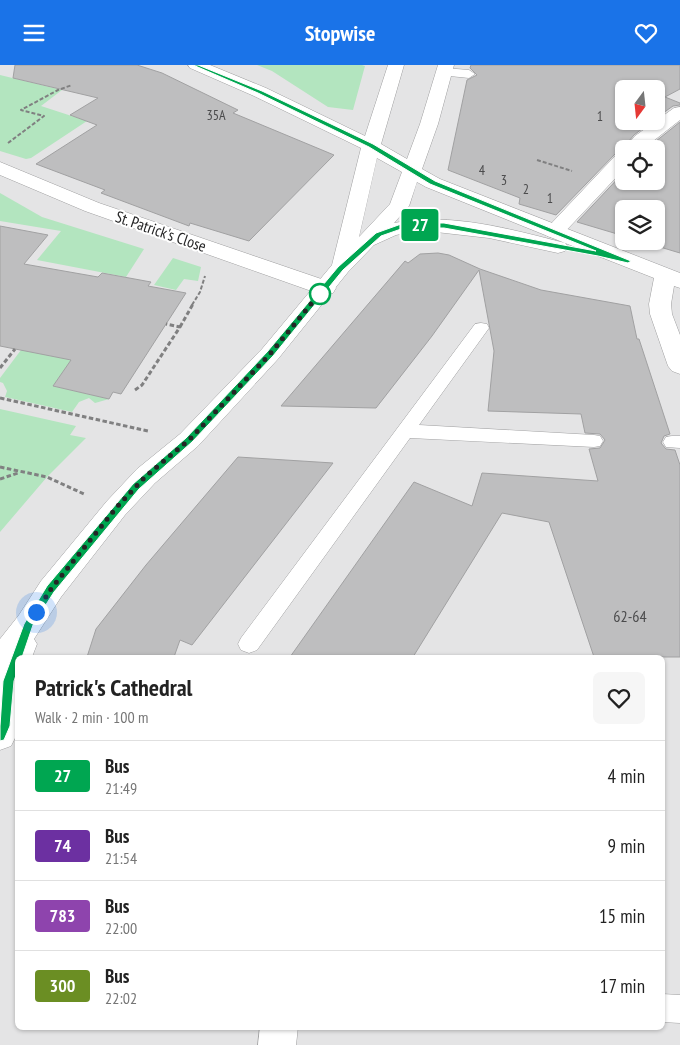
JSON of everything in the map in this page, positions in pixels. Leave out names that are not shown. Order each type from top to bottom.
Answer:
[{"type":"main road","points":[[196,65],[260,92],[371,146],[433,183],[672,278],[660,304],[661,313],[680,366]]},
{"type":"main road","points":[[333,278],[396,65]]},
{"type":"main road","points":[[0,661],[29,624],[51,589],[116,508],[146,476],[189,440],[270,354],[333,278],[399,205],[429,124],[445,68]]},
{"type":"main road","points":[[643,140],[680,113]]},
{"type":"main road","name":"St. Patrick's Close","points":[[0,168],[92,207],[333,278]]},
{"type":"main road","points":[[554,232],[615,168]]},
{"type":"main road","points":[[333,278],[378,235],[411,225],[454,227],[598,253],[628,261]]},
{"type":"main road","points":[[18,655],[29,624]]},
{"type":"main road","points":[[0,736],[4,726],[9,681],[15,664]]},
{"type":"main road","points":[[277,1045],[279,1030]]},
{"type":"lane","points":[[445,68],[469,74]]},
{"type":"lane","points":[[249,644],[482,328]]},
{"type":"lane","points":[[407,431],[594,441]]},
{"type":"lane","points":[[665,1008],[680,1009]]},
{"type":"path","points":[[7,144],[44,116],[21,110],[35,105],[58,89],[72,85]]},
{"type":"path","points":[[537,160],[573,171]]},
{"type":"path","points":[[135,390],[144,383],[180,327],[204,282]]},
{"type":"path","points":[[166,324],[180,327]]},
{"type":"path","points":[[0,368],[15,349]]},
{"type":"path","points":[[0,398],[106,422]]},
{"type":"path","points":[[0,467],[48,477],[116,508]]},
{"type":"path","points":[[0,479],[20,472]]},
{"type":"green space","points":[[257,65],[365,66],[353,110],[328,107],[272,71]]},
{"type":"green space","points":[[0,75],[62,90],[41,106],[87,121],[31,158],[26,159],[0,151]]},
{"type":"green space","points":[[0,193],[42,217],[144,249],[126,277],[37,260],[61,231],[0,221]]},
{"type":"green space","points":[[173,258],[201,267],[198,281],[184,279],[176,290],[154,285]]},
{"type":"green space","points":[[21,350],[77,353],[53,386],[109,399],[95,403],[89,398],[79,402],[72,412],[5,397],[7,391],[3,383],[0,382],[0,378]]},
{"type":"green space","points":[[0,409],[76,426],[70,435],[86,438],[47,477],[0,532]]},
{"type":"building","points":[[15,65],[137,65],[162,73],[238,110],[233,113],[334,155],[249,241],[190,223],[189,226],[101,193],[105,190],[36,164],[97,125],[70,115],[98,98],[13,78]]},
{"type":"building","points":[[471,65],[680,65],[680,89],[665,97],[665,80],[615,80],[615,130],[640,130],[630,140],[615,140],[615,154],[556,215],[519,204],[520,198],[448,170],[467,80],[477,75],[470,68]]},
{"type":"building","points":[[665,97],[680,103],[680,105],[673,106],[665,112]]},
{"type":"building","points":[[680,122],[680,253],[665,248],[665,200],[615,200],[615,233],[577,222],[615,182],[615,190],[665,190],[665,140],[657,140]]},
{"type":"building","points":[[0,226],[48,235],[24,264],[98,277],[102,273],[151,282],[148,286],[186,293],[121,394],[113,392],[109,399],[53,386],[71,360],[0,346]]},
{"type":"building","points":[[438,253],[449,255],[480,269],[541,290],[630,306],[637,339],[639,339],[670,434],[664,436],[661,443],[666,449],[675,450],[680,465],[680,657],[665,657],[665,655],[593,655],[549,522],[502,513],[414,655],[291,655],[414,482],[472,506],[482,473],[598,481],[589,449],[600,448],[605,440],[600,434],[585,433],[581,414],[488,411],[494,351],[479,270],[432,336],[376,408],[281,406],[405,261],[408,263],[420,254]]},
{"type":"building","points":[[238,457],[333,463],[192,645],[180,640],[175,655],[88,655],[96,629],[146,565]]},
{"type":"bus line","name":"27","points":[[18,655],[29,624],[51,589],[116,508],[146,476],[189,440],[270,354],[341,268],[378,235],[404,226],[444,225],[573,250],[598,253],[628,261],[433,183],[371,146],[260,92],[196,65]]},
{"type":"bus line","name":"27","points":[[0,736],[4,726],[9,681],[15,664]]},
{"type":"route","points":[[36,612],[51,589],[116,508],[146,476],[189,440],[270,354],[325,287],[320,294]]}]
